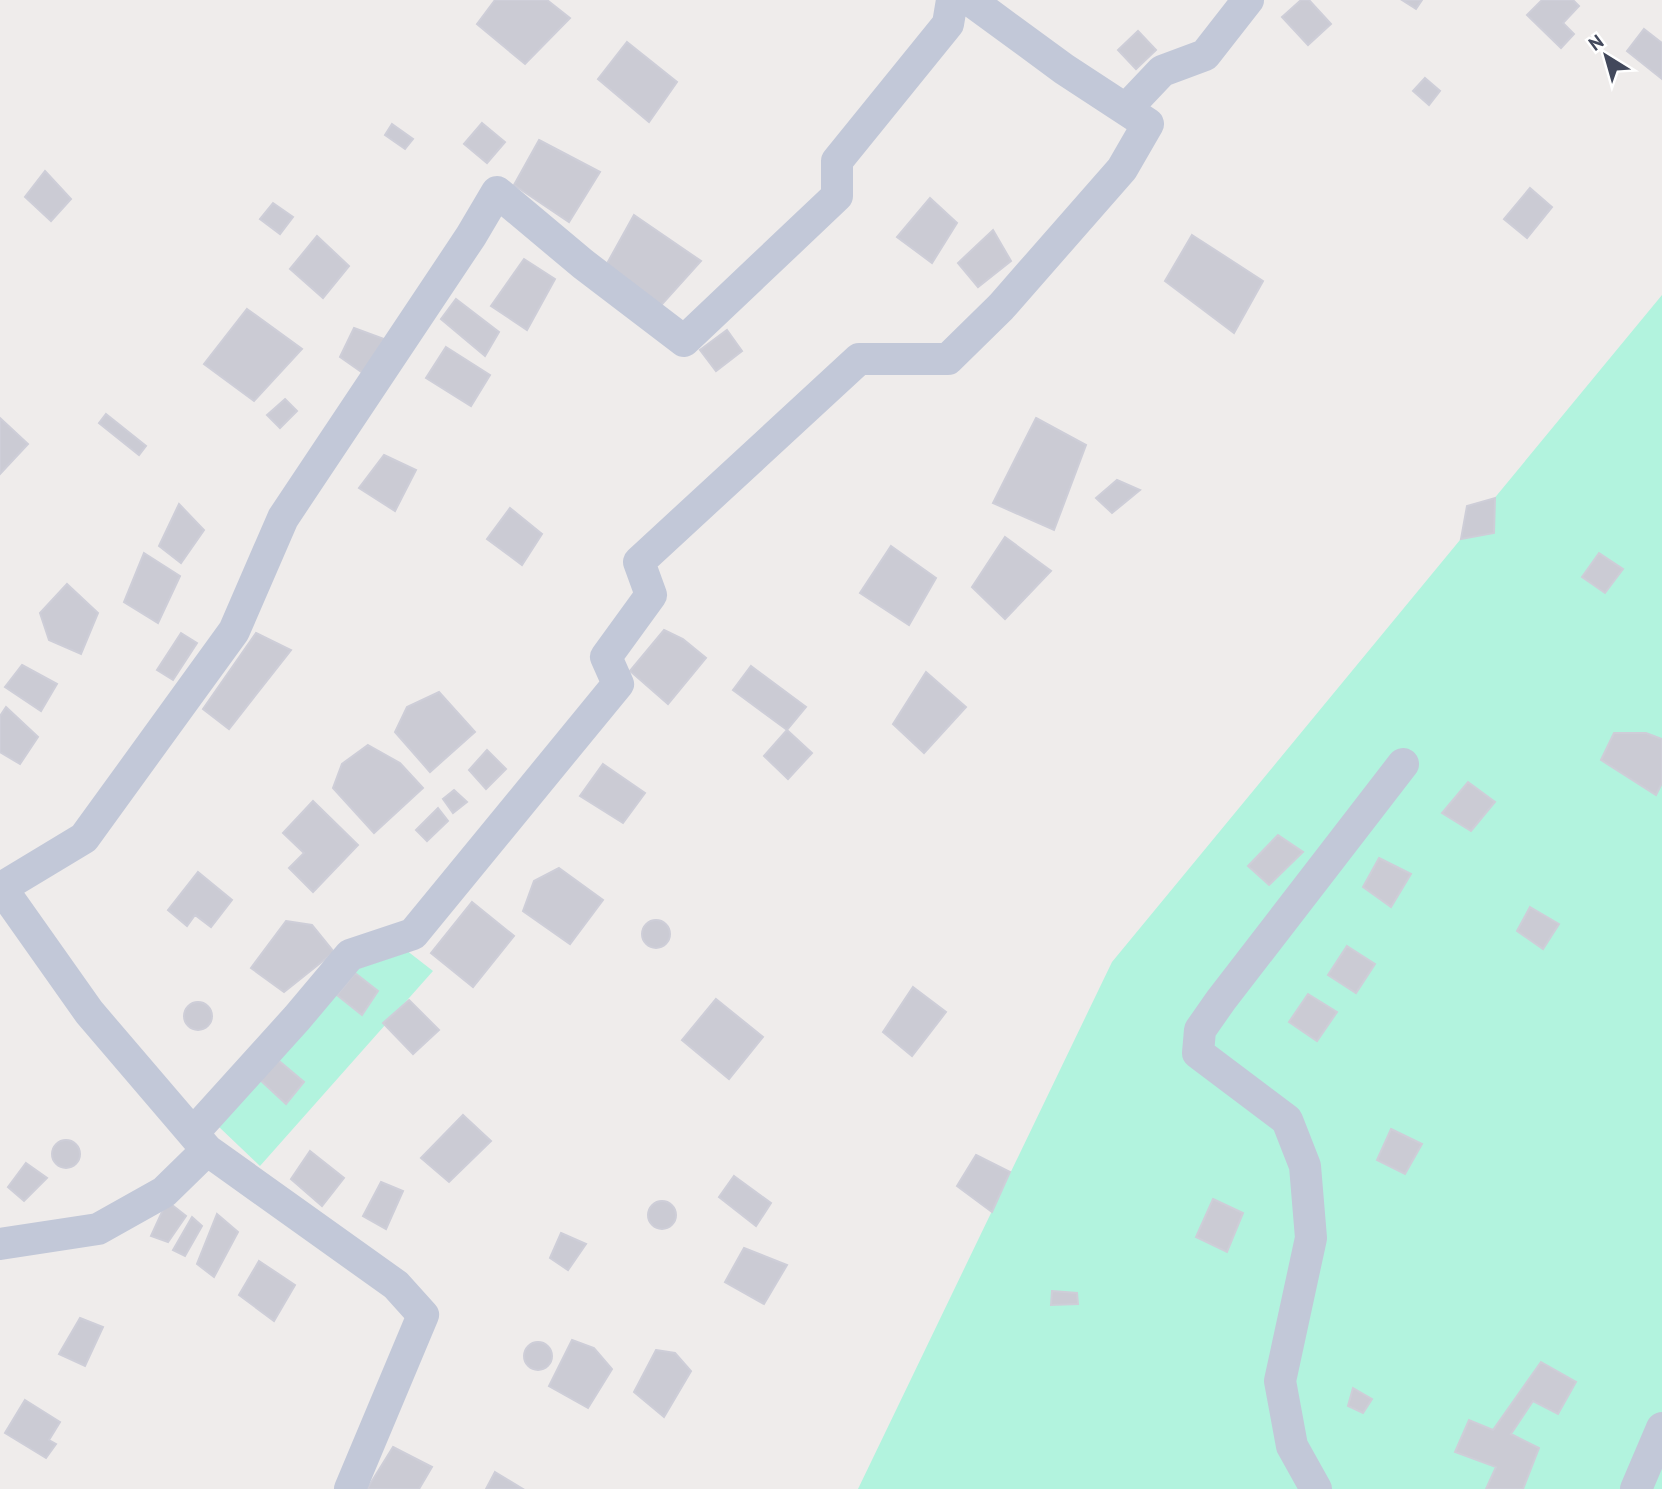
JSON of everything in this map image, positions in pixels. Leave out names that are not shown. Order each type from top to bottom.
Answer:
[{"type":"street","points":[[350,1489],[423,1315],[396,1285],[200,1141],[89,1012],[1,887],[84,838],[234,631],[283,518],[471,236],[497,192],[583,264],[684,341],[837,196],[837,161],[948,24],[952,0]]},
{"type":"street","points":[[0,1244],[98,1229],[164,1192],[200,1141],[350,955],[412,934],[618,684],[606,657],[651,595],[639,562],[859,359],[948,359],[1001,307],[1122,169],[1148,124],[1064,69],[970,0]]},
{"type":"street","points":[[1126,109],[1163,71],[1205,55],[1248,0]]},
{"type":"street","points":[[1316,1489],[1292,1446],[1280,1381],[1311,1238],[1306,1166],[1287,1120],[1198,1053],[1200,1030],[1403,764]]},
{"type":"street","points":[[1636,1489],[1662,1428]]},
{"type":"green space","points":[[1662,295],[1662,1489],[858,1489],[1112,962]]},
{"type":"green space","points":[[406,950],[433,971],[260,1166],[218,1126],[360,964]]},
{"type":"building","points":[[495,0],[547,0],[570,18],[525,64],[477,24]]},
{"type":"building","points":[[1301,0],[1309,0],[1331,24],[1308,45],[1282,17]]},
{"type":"building","points":[[1402,0],[1422,0],[1416,9]]},
{"type":"building","points":[[1542,0],[1573,0],[1579,6],[1563,23],[1574,34],[1561,48],[1527,15]]},
{"type":"building","points":[[1644,29],[1662,43],[1662,79],[1627,51]]},
{"type":"building","points":[[1138,31],[1156,50],[1136,69],[1118,50]]},
{"type":"building","points":[[627,42],[677,82],[649,122],[598,79]]},
{"type":"building","points":[[1425,78],[1440,91],[1429,105],[1413,91]]},
{"type":"building","points":[[482,123],[505,142],[487,163],[464,144]]},
{"type":"building","points":[[392,124],[413,139],[405,149],[385,135]]},
{"type":"building","points":[[539,140],[600,172],[569,222],[514,185]]},
{"type":"building","points":[[45,171],[71,199],[51,221],[25,197]]},
{"type":"building","points":[[1530,188],[1552,207],[1527,238],[1504,219]]},
{"type":"building","points":[[930,198],[957,223],[932,263],[897,237]]},
{"type":"building","points":[[273,203],[293,217],[280,234],[260,219]]},
{"type":"building","points":[[634,215],[701,261],[656,311],[604,269]]},
{"type":"building","points":[[993,230],[1011,261],[978,287],[958,263]]},
{"type":"building","points":[[1192,235],[1263,281],[1234,333],[1165,281]]},
{"type":"building","points":[[317,236],[349,266],[323,298],[290,269]]},
{"type":"building","points":[[524,259],[555,279],[527,330],[491,306]]},
{"type":"building","points":[[456,299],[499,332],[485,356],[441,319]]},
{"type":"building","points":[[247,309],[302,349],[254,401],[204,364]]},
{"type":"building","points":[[354,328],[384,339],[363,373],[340,357]]},
{"type":"building","points":[[727,330],[742,351],[716,371],[700,350]]},
{"type":"building","points":[[446,347],[490,375],[471,406],[426,378]]},
{"type":"building","points":[[285,399],[297,411],[280,428],[267,415]]},
{"type":"building","points":[[106,414],[146,446],[139,455],[99,423]]},
{"type":"building","points":[[0,418],[28,444],[0,474]]},
{"type":"building","points":[[1036,418],[1086,445],[1054,530],[993,503]]},
{"type":"building","points":[[384,455],[416,470],[395,511],[359,488]]},
{"type":"building","points":[[1117,480],[1140,490],[1112,513],[1096,498]]},
{"type":"building","points":[[1495,498],[1494,533],[1461,539],[1467,506]]},
{"type":"building","points":[[179,504],[204,530],[181,563],[159,546]]},
{"type":"building","points":[[510,508],[542,534],[522,565],[487,539]]},
{"type":"building","points":[[1005,537],[1051,571],[1005,619],[972,587]]},
{"type":"building","points":[[891,546],[936,578],[909,625],[860,593]]},
{"type":"building","points":[[144,553],[180,576],[158,623],[124,602]]},
{"type":"building","points":[[1599,553],[1623,569],[1605,593],[1582,577]]},
{"type":"building","points":[[67,584],[98,613],[81,654],[49,640],[40,613]]},
{"type":"building","points":[[664,630],[683,639],[706,658],[668,704],[630,671]]},
{"type":"building","points":[[181,633],[197,643],[173,680],[157,670]]},
{"type":"building","points":[[256,633],[291,650],[229,729],[203,709]]},
{"type":"building","points":[[22,665],[57,684],[41,711],[5,687]]},
{"type":"building","points":[[751,666],[806,707],[787,730],[733,690]]},
{"type":"building","points":[[926,672],[966,707],[924,753],[893,724]]},
{"type":"building","points":[[439,692],[475,732],[430,772],[395,732],[407,707]]},
{"type":"building","points":[[6,707],[38,737],[20,764],[0,752],[0,716]]},
{"type":"building","points":[[787,730],[812,753],[788,779],[764,756]]},
{"type":"building","points":[[1614,733],[1646,733],[1662,739],[1662,783],[1656,795],[1601,760]]},
{"type":"building","points":[[368,745],[400,763],[423,788],[374,833],[333,788],[342,764]]},
{"type":"building","points":[[487,750],[506,769],[486,789],[469,770]]},
{"type":"building","points":[[603,764],[645,793],[623,823],[580,796]]},
{"type":"building","points":[[1468,782],[1495,802],[1471,831],[1442,813]]},
{"type":"building","points":[[454,790],[467,802],[453,813],[443,799]]},
{"type":"building","points":[[313,801],[358,845],[313,892],[289,868],[304,853],[283,833]]},
{"type":"building","points":[[438,808],[448,821],[427,841],[416,830]]},
{"type":"building","points":[[1278,835],[1303,852],[1269,885],[1248,866]]},
{"type":"building","points":[[1379,858],[1411,874],[1391,907],[1363,887]]},
{"type":"building","points":[[559,868],[603,900],[570,944],[523,911],[534,881]]},
{"type":"building","points":[[198,872],[232,900],[211,927],[195,915],[187,926],[168,910]]},
{"type":"building","points":[[472,902],[514,936],[473,987],[431,953]]},
{"type":"building","points":[[1530,907],[1559,924],[1543,949],[1517,931]]},
{"type":"building","points":[[656,920],[666,924],[670,934],[666,944],[656,948],[646,944],[642,934],[646,924]]},
{"type":"building","points":[[286,921],[312,925],[334,952],[284,992],[251,968]]},
{"type":"building","points":[[1347,946],[1375,964],[1356,993],[1328,975]]},
{"type":"building","points":[[355,973],[378,991],[362,1015],[337,995]]},
{"type":"building","points":[[913,987],[946,1012],[912,1056],[883,1032]]},
{"type":"building","points":[[1308,994],[1337,1012],[1317,1041],[1289,1022]]},
{"type":"building","points":[[716,999],[763,1037],[729,1079],[682,1040]]},
{"type":"building","points":[[409,1000],[439,1030],[413,1054],[383,1023]]},
{"type":"building","points":[[198,1002],[208,1006],[212,1016],[208,1026],[198,1030],[188,1026],[184,1016],[188,1006]]},
{"type":"building","points":[[278,1060],[304,1082],[286,1104],[259,1079]]},
{"type":"building","points":[[463,1115],[491,1141],[449,1182],[421,1158]]},
{"type":"building","points":[[1391,1129],[1422,1144],[1405,1174],[1377,1160]]},
{"type":"building","points":[[66,1140],[76,1144],[80,1154],[76,1164],[66,1168],[56,1164],[52,1154],[56,1144]]},
{"type":"building","points":[[310,1151],[344,1178],[322,1206],[291,1179]]},
{"type":"building","points":[[976,1155],[1010,1172],[992,1212],[957,1186]]},
{"type":"building","points":[[26,1163],[47,1178],[24,1201],[8,1187]]},
{"type":"building","points":[[734,1176],[771,1203],[756,1226],[719,1197]]},
{"type":"building","points":[[381,1182],[403,1191],[386,1229],[363,1216]]},
{"type":"building","points":[[1213,1199],[1243,1213],[1227,1252],[1196,1237]]},
{"type":"building","points":[[167,1201],[186,1216],[168,1242],[151,1236]]},
{"type":"building","points":[[662,1201],[672,1205],[676,1215],[672,1225],[662,1229],[652,1225],[648,1215],[652,1205]]},
{"type":"building","points":[[217,1214],[238,1232],[214,1277],[197,1264]]},
{"type":"building","points":[[192,1217],[202,1226],[185,1256],[173,1250]]},
{"type":"building","points":[[561,1233],[586,1244],[568,1270],[550,1258]]},
{"type":"building","points":[[744,1248],[787,1265],[764,1304],[725,1282]]},
{"type":"building","points":[[259,1261],[295,1285],[274,1321],[239,1295]]},
{"type":"building","points":[[1052,1291],[1077,1293],[1078,1304],[1051,1305]]},
{"type":"building","points":[[80,1318],[103,1327],[85,1366],[59,1354]]},
{"type":"building","points":[[572,1340],[594,1348],[612,1369],[588,1408],[549,1386]]},
{"type":"building","points":[[538,1342],[548,1346],[552,1356],[548,1366],[538,1370],[528,1366],[524,1356],[528,1346]]},
{"type":"building","points":[[656,1350],[675,1353],[691,1371],[664,1417],[634,1392]]},
{"type":"building","points":[[1541,1362],[1576,1382],[1558,1414],[1533,1401],[1511,1434],[1539,1448],[1523,1489],[1486,1489],[1496,1467],[1455,1452],[1469,1420],[1493,1430]]},
{"type":"building","points":[[1353,1388],[1372,1399],[1363,1413],[1348,1406]]},
{"type":"building","points":[[25,1400],[60,1422],[49,1440],[56,1444],[46,1458],[5,1433]]},
{"type":"building","points":[[393,1447],[432,1467],[419,1489],[367,1489]]},
{"type":"building","points":[[495,1472],[523,1489],[486,1489]]}]
